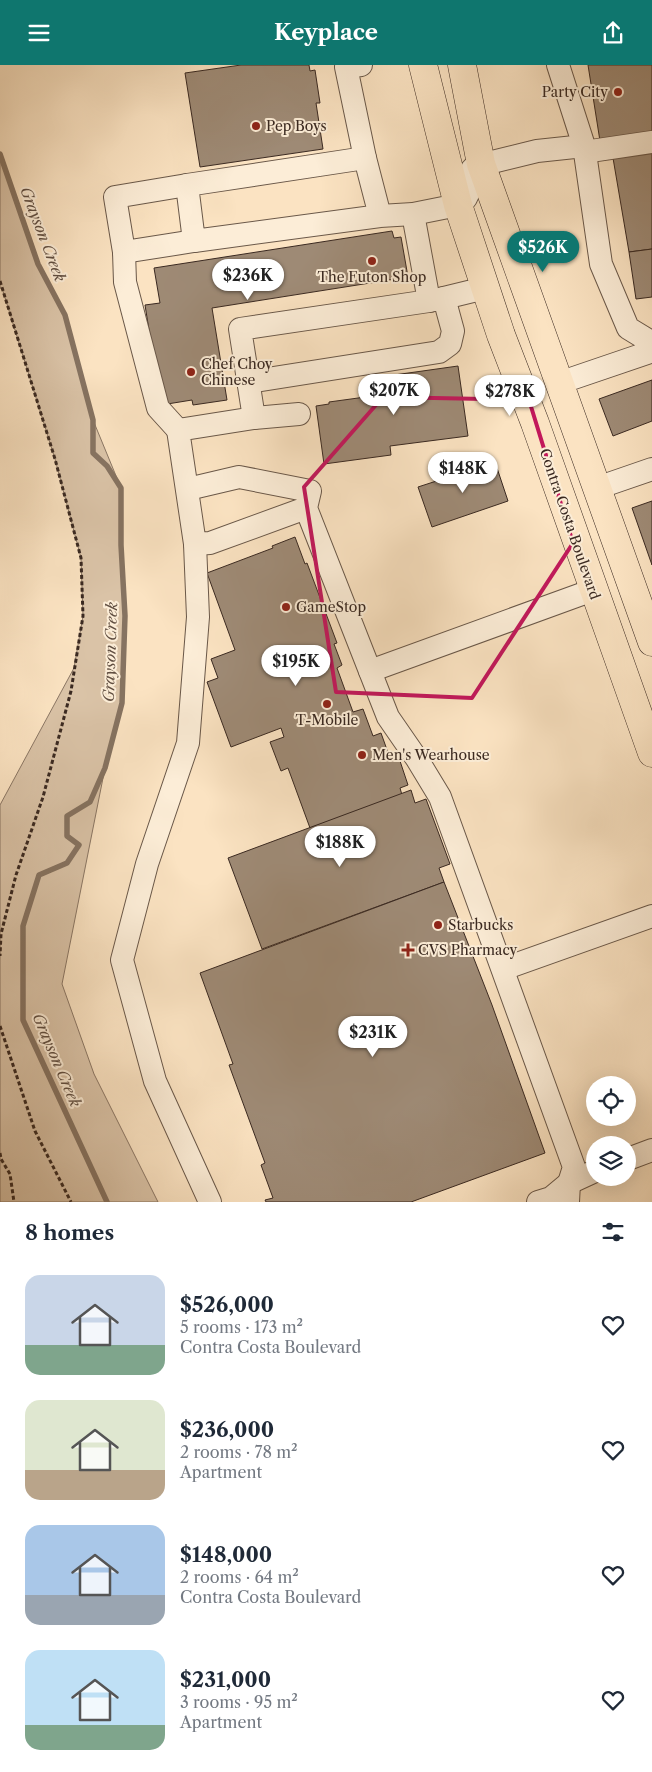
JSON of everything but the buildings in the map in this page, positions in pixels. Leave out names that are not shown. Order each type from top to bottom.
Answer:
[{"type":"main road","name":"Contra Costa Boulevard","points":[[423,65],[458,205],[485,287],[652,753]]},
{"type":"main road","points":[[468,66],[481,164],[652,642]]},
{"type":"lane","points":[[361,65],[346,67],[364,158],[380,216]]},
{"type":"lane","points":[[558,65],[584,149],[601,264],[628,328],[649,331],[650,352],[559,383]]},
{"type":"lane","points":[[124,252],[380,216],[413,214],[458,205],[468,198],[472,169],[481,164],[536,151],[584,149],[652,142]]},
{"type":"lane","points":[[210,1202],[155,1081],[122,960],[147,863],[188,743],[198,617],[195,544],[178,430],[158,408],[124,283],[124,252],[115,197],[364,158]]},
{"type":"lane","points":[[187,185],[194,241]]},
{"type":"lane","points":[[248,382],[439,352],[450,344],[453,331],[437,299],[413,214]]},
{"type":"lane","points":[[254,418],[240,329],[437,299],[485,287]]},
{"type":"lane","points":[[178,430],[254,418],[299,414]]},
{"type":"lane","points":[[597,488],[652,469]]},
{"type":"lane","points":[[188,489],[239,477],[310,491],[306,508],[388,717],[440,797],[574,1167],[569,1192]]},
{"type":"lane","points":[[195,544],[210,543],[306,508]]},
{"type":"lane","points":[[370,671],[593,590]]},
{"type":"lane","points":[[503,969],[652,916]]},
{"type":"lane","points":[[636,1156],[652,1151]]},
{"type":"lane","points":[[538,1202],[569,1192],[586,1178]]},
{"type":"path","points":[[0,281],[54,459],[81,558],[83,616],[71,691],[42,797],[16,875],[1,934],[0,956]]},
{"type":"path","points":[[0,1026],[36,1131],[71,1202]]},
{"type":"path","points":[[0,1153],[1,1159],[10,1174],[14,1202]]},
{"type":"highlighted area","points":[[383,397],[529,400],[573,543],[472,698],[336,692],[304,487]]},
{"type":"shaded area","points":[[0,154],[38,264],[65,315],[93,420],[121,488],[121,545],[125,616],[122,703],[105,768],[62,984],[94,1074],[158,1202],[0,1202],[0,805],[74,668],[83,616],[81,558],[55,459],[2,288],[0,288]]},
{"type":"waterway","name":"Grayson Creek","points":[[0,154],[38,264],[65,315],[93,420],[93,453],[107,466],[121,488],[121,545],[125,616],[122,703],[105,768],[90,802],[67,816],[67,836],[79,845],[67,863],[39,875],[23,926],[23,1020],[107,1202]]},
{"type":"place","name":"Party City","points":[[618,92]]},
{"type":"place","name":"Pep Boys","points":[[256,126]]},
{"type":"place","name":"The Futon Shop","points":[[372,261]]},
{"type":"place","name":"Chef Choy Chinese","points":[[191,372]]},
{"type":"place","name":"GameStop","points":[[286,607]]},
{"type":"place","name":"T-Mobile","points":[[327,704]]},
{"type":"place","name":"Men's Wearhouse","points":[[362,755]]},
{"type":"place","name":"Starbucks","points":[[438,925]]},
{"type":"place","name":"CVS Pharmacy","points":[[408,950]]}]
